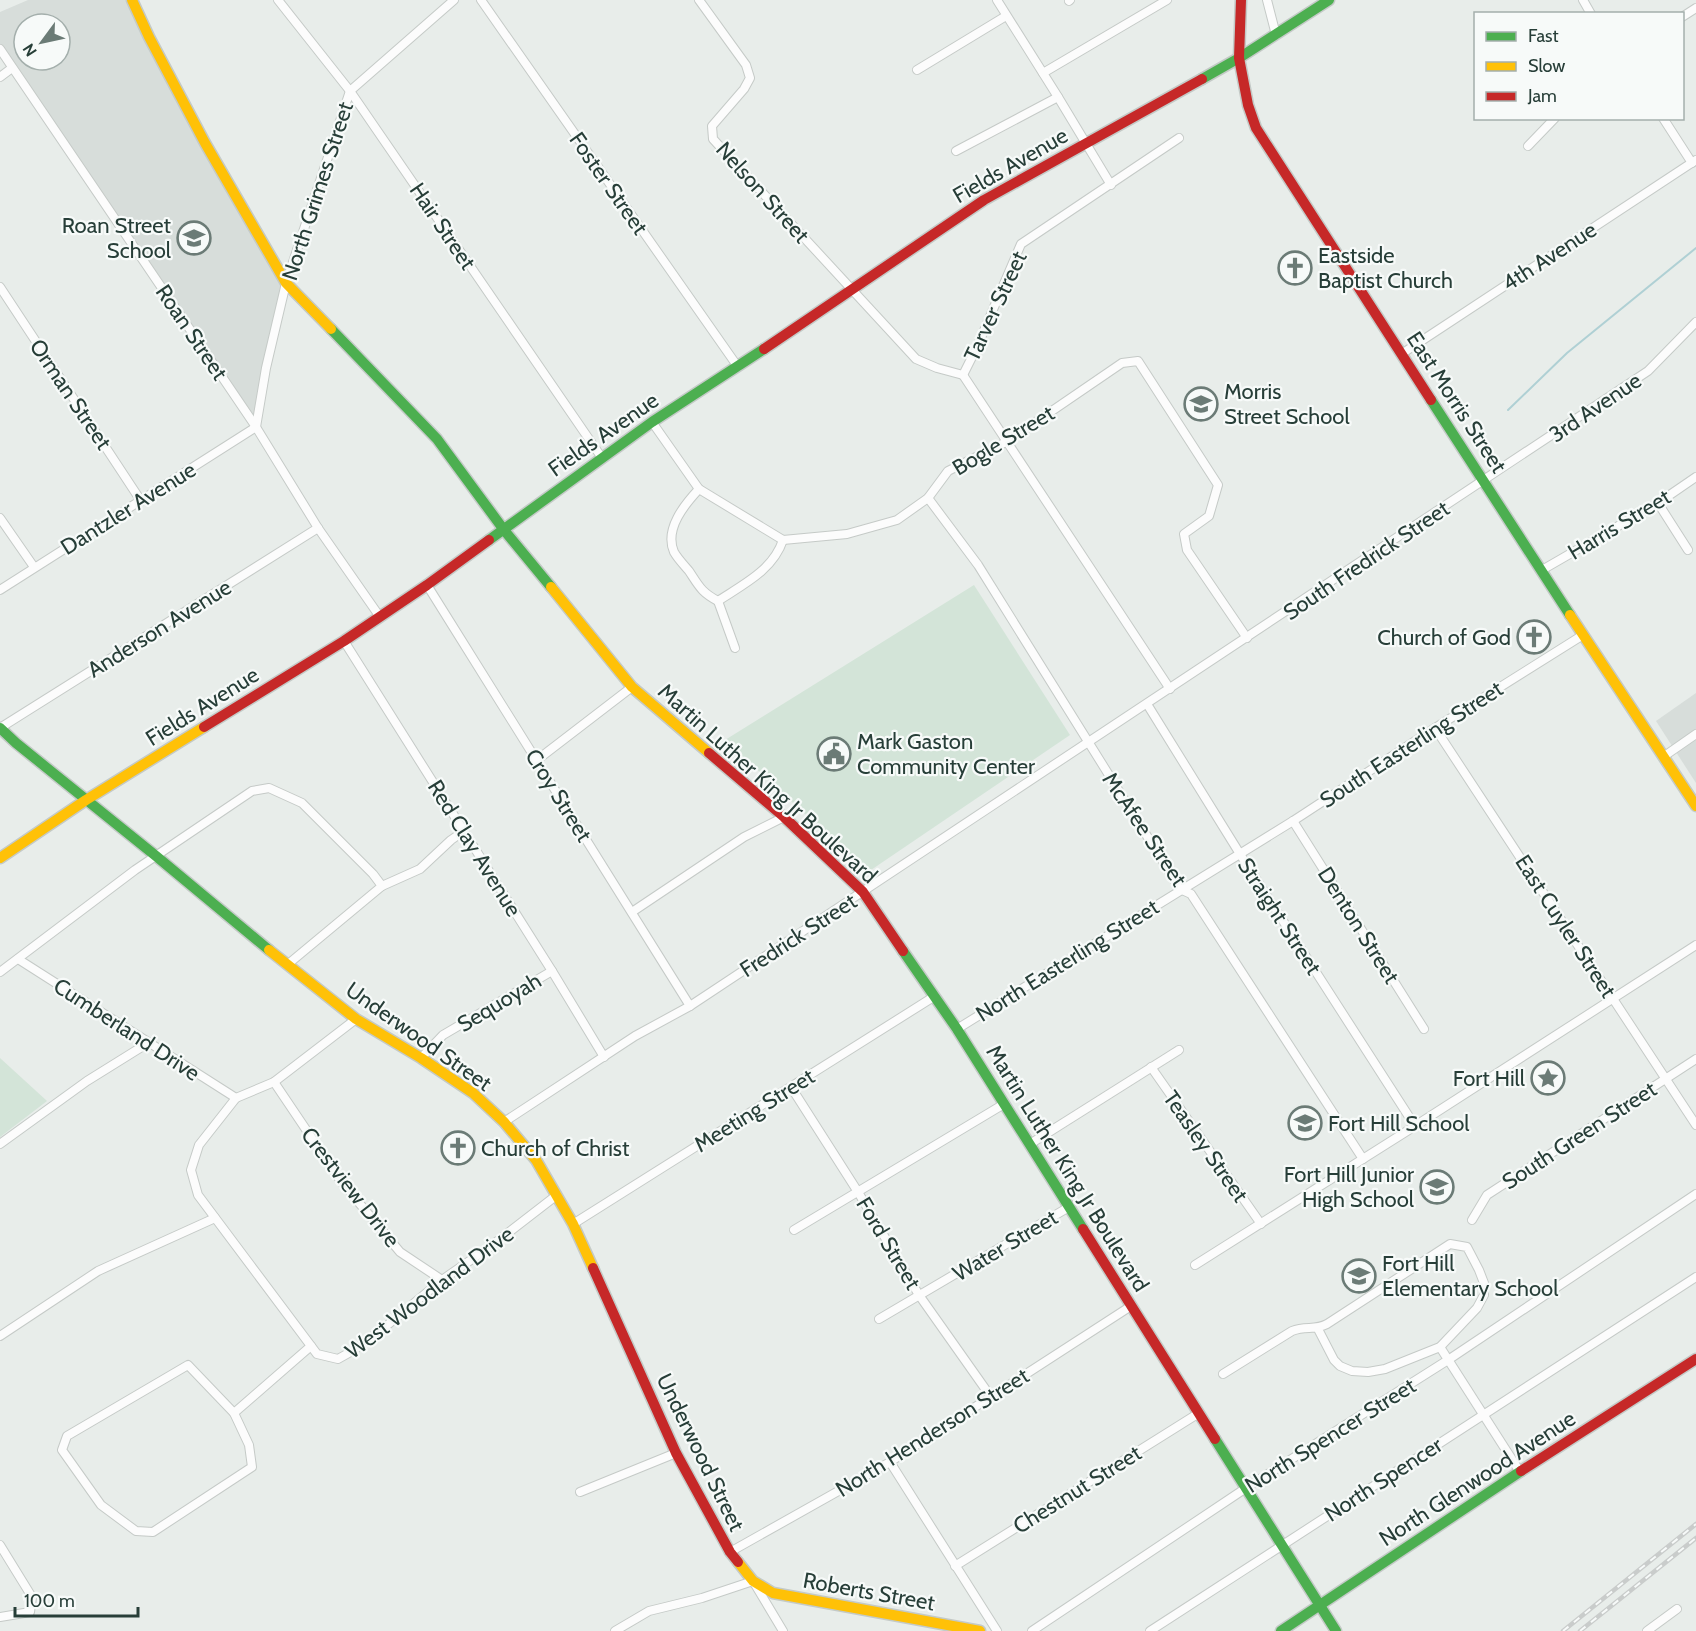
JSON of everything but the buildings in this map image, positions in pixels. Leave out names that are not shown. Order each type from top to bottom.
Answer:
[{"type":"street","name":"Martin Luther King Jr Boulevard","points":[[132,0],[205,143],[286,283],[437,439],[504,530],[632,687],[784,817],[863,892],[957,1029],[1336,1631]]},
{"type":"street","name":"Hair Street","points":[[278,0],[350,91],[602,458]]},
{"type":"street","name":"North Grimes Street","points":[[256,427],[266,368],[286,283],[350,91],[454,0]]},
{"type":"street","name":"Foster Street","points":[[481,0],[738,367]]},
{"type":"street","name":"Nelson Street","points":[[699,0],[746,65],[750,78],[744,89],[712,126],[713,139],[852,290]]},
{"type":"street","points":[[997,0],[1111,185]]},
{"type":"street","points":[[1043,73],[1155,2],[1167,0]]},
{"type":"street","name":"East Morris Street","points":[[1241,0],[1239,58],[1248,105],[1256,128],[1696,806]]},
{"type":"street","points":[[1267,0],[1276,35]]},
{"type":"street","name":"Fields Avenue","points":[[0,858],[86,800],[380,617],[652,422],[738,367],[984,200],[1239,58],[1329,0]]},
{"type":"street","points":[[917,70],[1006,16]]},
{"type":"street","name":"Roan Street","points":[[0,49],[12,68]]},
{"type":"street","points":[[0,77],[12,68]]},
{"type":"street","name":"Roan Street","points":[[15,72],[256,427],[318,528],[380,617]]},
{"type":"street","points":[[956,151],[1058,97]]},
{"type":"street","points":[[1528,146],[1553,120]]},
{"type":"street","points":[[1664,120],[1694,162]]},
{"type":"street","name":"Tarver Street","points":[[852,290],[916,359],[963,375],[1022,244],[1179,138]]},
{"type":"street","name":"4th Avenue","points":[[1402,353],[1694,162]]},
{"type":"street","name":"Orman Street","points":[[0,288],[141,501]]},
{"type":"street","name":"3rd Avenue","points":[[1485,481],[1648,371],[1696,322]]},
{"type":"street","name":"Bogle Street","points":[[783,540],[847,534],[897,520],[928,498],[948,471],[1008,441],[1122,363],[1138,361],[1218,485],[1209,516],[1184,534],[1187,550],[1247,638]]},
{"type":"street","points":[[963,375],[1170,689]]},
{"type":"street","points":[[652,422],[699,489],[783,540],[774,559],[758,575],[718,601]]},
{"type":"street","name":"Dantzler Avenue","points":[[0,590],[256,427]]},
{"type":"street","name":"Harris Street","points":[[1542,570],[1696,477]]},
{"type":"street","name":"South Fredrick Street","points":[[1170,689],[1485,481]]},
{"type":"street","points":[[699,489],[684,506],[674,525],[674,551],[698,586],[706,595],[718,601],[735,648]]},
{"type":"street","name":"McAfee Street","points":[[928,498],[978,565],[1180,889],[1191,894],[1364,1159]]},
{"type":"street","points":[[1658,502],[1688,550]]},
{"type":"street","points":[[0,518],[34,567]]},
{"type":"street","name":"Anderson Avenue","points":[[0,728],[318,528]]},
{"type":"street","name":"Croy Street","points":[[427,585],[690,1006]]},
{"type":"street","name":"South Easterling Street","points":[[1240,854],[1583,635]]},
{"type":"street","name":"Red Clay Avenue","points":[[344,641],[552,970],[604,1057]]},
{"type":"street","points":[[537,760],[632,687]]},
{"type":"street","name":"Fredrick Street","points":[[504,1122],[635,1036],[690,1006],[1170,689]]},
{"type":"street","name":"Straight Street","points":[[1147,704],[1240,854],[1415,1126]]},
{"type":"street","name":"Underwood Street","points":[[0,728],[287,965],[356,1019],[473,1093],[504,1122],[536,1160],[573,1224],[676,1453],[730,1552],[753,1581],[783,1631]]},
{"type":"street","name":"East Cuyler Street","points":[[1435,728],[1696,1125]]},
{"type":"street","points":[[1663,757],[1696,735]]},
{"type":"street","points":[[0,972],[156,856],[252,791],[269,788],[302,803],[374,874],[382,886]]},
{"type":"street","points":[[632,912],[744,837],[784,817]]},
{"type":"street","name":"Denton Street","points":[[1293,821],[1425,1029]]},
{"type":"street","points":[[287,965],[382,886],[420,869],[464,831]]},
{"type":"street","name":"North Easterling Street","points":[[957,1029],[1240,854]]},
{"type":"street","points":[[1195,1265],[1695,946]]},
{"type":"street","name":"Cumberland Drive","points":[[18,959],[236,1098]]},
{"type":"street","name":"Sequoyah","points":[[421,1058],[443,1035],[552,970]]},
{"type":"street","name":"Meeting Street","points":[[573,1224],[935,996]]},
{"type":"street","points":[[236,1098],[274,1082],[356,1019]]},
{"type":"street","points":[[0,1144],[87,1081],[148,1042]]},
{"type":"street","points":[[1030,1144],[1179,1050]]},
{"type":"street","name":"South Green Street","points":[[1472,1220],[1487,1195],[1696,1059]]},
{"type":"street","name":"Teasley Street","points":[[1151,1067],[1261,1224]]},
{"type":"street","name":"Crestview Drive","points":[[274,1082],[340,1180],[400,1252],[442,1280]]},
{"type":"street","name":"Ford Street","points":[[791,1087],[858,1192],[919,1295],[991,1397]]},
{"type":"street","name":"West Woodland Drive","points":[[236,1098],[199,1145],[190,1170],[198,1195],[317,1354],[338,1359],[354,1350],[385,1328],[442,1280],[557,1195]]},
{"type":"street","points":[[794,1230],[1004,1104]]},
{"type":"street","name":"North Spencer Street","points":[[1032,1631],[1246,1488],[1448,1360],[1696,1194]]},
{"type":"street","name":"Water Street","points":[[879,1319],[1069,1207]]},
{"type":"street","points":[[0,1336],[98,1271],[215,1218]]},
{"type":"street","points":[[1222,1374],[1301,1327],[1318,1329],[1450,1244],[1467,1247],[1484,1283],[1484,1295],[1477,1308],[1440,1347],[1385,1369],[1368,1372],[1352,1371],[1340,1366],[1334,1360],[1318,1329]]},
{"type":"street","name":"North Spencer","points":[[1150,1631],[1696,1277]]},
{"type":"street","name":"North Henderson Street","points":[[730,1552],[890,1462],[1131,1306]]},
{"type":"street","points":[[234,1413],[311,1346]]},
{"type":"street","points":[[1440,1347],[1521,1472]]},
{"type":"street","name":"North Glenwood Avenue","points":[[1281,1631],[1696,1359]]},
{"type":"street","points":[[188,1365],[234,1413],[249,1445],[252,1467],[153,1532],[136,1531],[101,1506],[62,1450],[67,1436],[188,1365]]},
{"type":"street","name":"Chestnut Street","points":[[955,1566],[1199,1413]]},
{"type":"street","points":[[580,1492],[676,1453]]},
{"type":"street","points":[[890,1462],[997,1631]]},
{"type":"street","points":[[0,1545],[32,1598],[30,1612],[0,1617]]},
{"type":"street","points":[[615,1631],[648,1611],[702,1598],[753,1581]]},
{"type":"street","name":"Roberts Street","points":[[753,1581],[773,1593],[980,1631]]},
{"type":"street","points":[[1647,1631],[1677,1609]]},
{"type":"shaded area","name":"Roan Street School","points":[[28,0],[132,0],[286,283],[256,427],[17,72],[72,72],[72,12],[12,12],[12,65],[0,47],[0,12]]},
{"type":"shaded area","points":[[1696,693],[1696,783],[1656,721]]},
{"type":"green space","points":[[974,585],[1070,735],[868,872],[725,740]]},
{"type":"green space","points":[[0,1058],[47,1101],[0,1137]]},
{"type":"waterway","points":[[1508,410],[1567,353],[1696,248]]},
{"type":"railway","points":[[1563,1631],[1696,1524]]},
{"type":"railway","points":[[1580,1631],[1696,1538]]},
{"type":"traffic: fast","points":[[1202,79],[1329,0]]},
{"type":"traffic: fast","points":[[331,329],[437,439],[504,530],[551,587]]},
{"type":"traffic: fast","points":[[489,540],[652,422],[764,349]]},
{"type":"traffic: fast","points":[[1431,400],[1570,615]]},
{"type":"traffic: fast","points":[[0,728],[269,950]]},
{"type":"traffic: fast","points":[[903,951],[957,1029],[1083,1229]]},
{"type":"traffic: fast","points":[[1215,1439],[1336,1631]]},
{"type":"traffic: fast","points":[[1281,1631],[1521,1471]]},
{"type":"traffic: slow","points":[[132,0],[205,143],[286,283],[331,329]]},
{"type":"traffic: slow","points":[[551,587],[632,687],[709,753]]},
{"type":"traffic: slow","points":[[1570,615],[1696,806]]},
{"type":"traffic: slow","points":[[0,858],[86,800],[204,727]]},
{"type":"traffic: slow","points":[[269,950],[356,1019],[473,1093],[504,1122],[536,1160],[573,1224],[593,1268]]},
{"type":"traffic: slow","points":[[738,1562],[753,1581],[773,1593],[980,1631]]},
{"type":"traffic: jam","points":[[1241,0],[1239,58],[1248,105],[1256,128],[1431,400]]},
{"type":"traffic: jam","points":[[764,349],[984,200],[1202,79]]},
{"type":"traffic: jam","points":[[204,727],[344,641],[489,540]]},
{"type":"traffic: jam","points":[[709,753],[784,817],[863,892],[903,951]]},
{"type":"traffic: jam","points":[[1083,1229],[1215,1439]]},
{"type":"traffic: jam","points":[[593,1268],[676,1453],[730,1552],[738,1562]]},
{"type":"traffic: jam","points":[[1521,1471],[1696,1359]]},
{"type":"place","name":"Roan Street School","points":[[194,238]]},
{"type":"place","name":"Eastside Baptist Church","points":[[1295,268]]},
{"type":"place","name":"Morris Street School","points":[[1201,404]]},
{"type":"place","name":"Church of God","points":[[1534,637]]},
{"type":"place","name":"Mark Gaston Community Center","points":[[834,754]]},
{"type":"place","name":"Fort Hill","points":[[1548,1078]]},
{"type":"place","name":"Fort Hill School","points":[[1305,1123]]},
{"type":"place","name":"Church of Christ","points":[[458,1148]]},
{"type":"place","name":"Fort Hill Junior High School","points":[[1437,1187]]},
{"type":"place","name":"Fort Hill Elementary School","points":[[1359,1276]]}]
